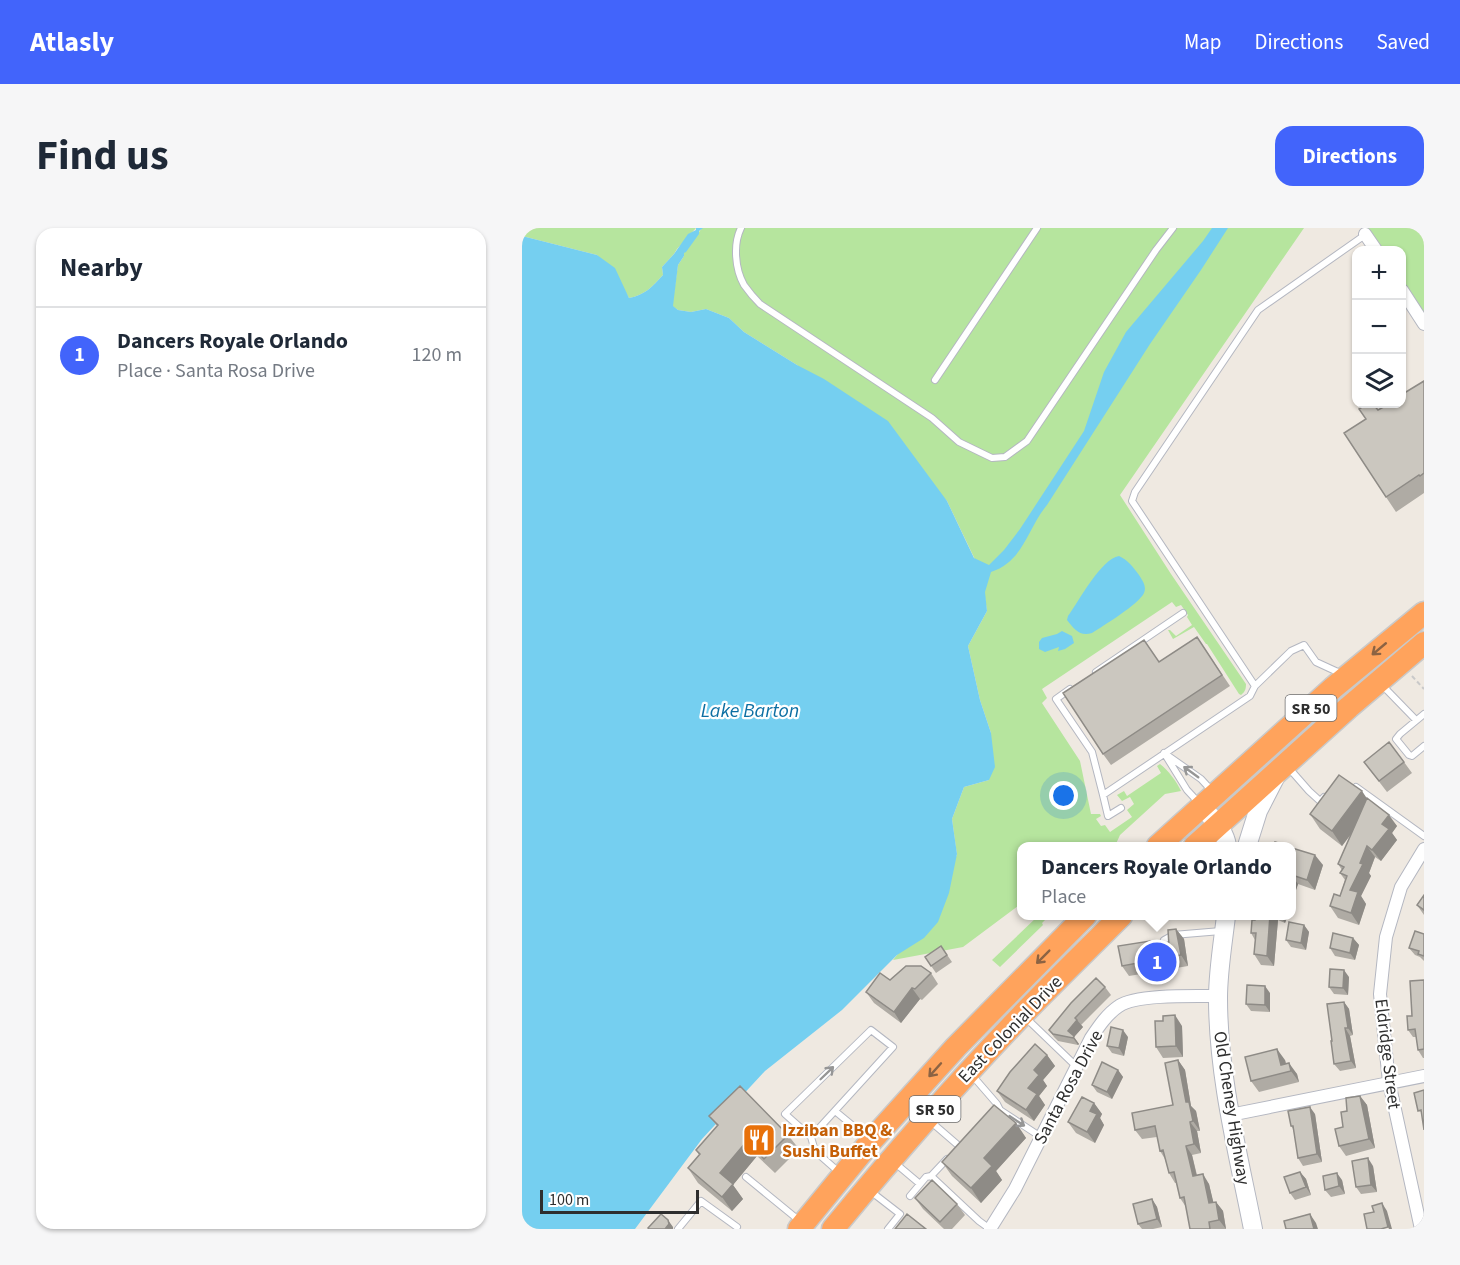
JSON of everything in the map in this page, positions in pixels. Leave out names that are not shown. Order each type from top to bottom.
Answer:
[{"type":"highway","name":"SR 50","points":[[1162,842],[1347,677],[1424,612]]},
{"type":"highway","name":"SR 50","points":[[1202,842],[1226,829],[1282,767],[1424,643]]},
{"type":"highway","name":"East Colonial Drive","points":[[807,1227],[871,1141],[1006,994],[1080,920]]},
{"type":"highway","name":"East Colonial Drive","points":[[833,1229],[969,1071],[1022,1014],[1117,920]]},
{"type":"highway","points":[[891,1159],[890,1143],[893,1132],[908,1100]]},
{"type":"highway","points":[[807,1227],[865,1172],[871,1141]]},
{"type":"street","points":[[1365,234],[1373,246]]},
{"type":"street","points":[[1406,297],[1424,324]]},
{"type":"street","points":[[1247,842],[1258,811],[1282,767]]},
{"type":"street","points":[[1209,800],[1226,829],[1240,823],[1247,842]]},
{"type":"street","name":"Eldridge Street","points":[[1421,1229],[1389,1082],[1380,994],[1386,938],[1401,887],[1424,849]]},
{"type":"street","name":"Old Cheney Highway","points":[[1225,923],[1218,996],[1220,1052],[1253,1229]]},
{"type":"street","name":"Santa Rosa Drive","points":[[990,1229],[1015,1189],[1091,1038],[1106,1017],[1120,1004],[1137,998],[1218,996]]},
{"type":"street","points":[[1230,1115],[1424,1076]]},
{"type":"lane","points":[[741,228],[736,249],[737,266],[743,282],[760,304],[932,417],[958,442],[992,458],[1005,456],[1027,441],[1173,228]]},
{"type":"lane","points":[[935,380],[1037,228]]},
{"type":"lane","points":[[1255,686],[1132,501],[1258,310],[1365,234]]},
{"type":"lane","points":[[1085,679],[1182,613]]},
{"type":"lane","points":[[1103,795],[1250,696],[1255,686],[1291,651],[1304,645],[1317,662],[1347,677]]},
{"type":"lane","points":[[1378,681],[1416,720]]},
{"type":"lane","points":[[1076,686],[1056,699],[1092,752],[1108,816],[1121,808]]},
{"type":"lane","points":[[1424,714],[1396,737],[1412,756],[1424,746]]},
{"type":"lane","points":[[1164,753],[1187,790],[1209,800]]},
{"type":"lane","points":[[1164,753],[1201,779],[1209,800]]},
{"type":"lane","points":[[1282,767],[1320,801],[1327,792]]},
{"type":"lane","points":[[1347,782],[1424,836]]},
{"type":"lane","points":[[1164,940],[1173,935],[1225,923]]},
{"type":"lane","points":[[1022,1014],[1077,1066]]},
{"type":"lane","points":[[811,1137],[893,1047],[871,1030],[785,1114],[811,1137],[814,1150],[843,1176]]},
{"type":"lane","points":[[969,1071],[1000,1110],[1041,1137]]},
{"type":"lane","points":[[835,1111],[871,1141]]},
{"type":"lane","points":[[927,1118],[959,1146]]},
{"type":"lane","points":[[910,1196],[926,1177],[931,1176],[967,1138]]},
{"type":"lane","points":[[891,1159],[920,1185]]},
{"type":"lane","points":[[931,1176],[990,1229]]},
{"type":"lane","points":[[746,1177],[807,1227]]},
{"type":"lane","points":[[867,1188],[900,1215],[888,1229]]},
{"type":"lane","points":[[678,1229],[701,1201],[737,1228]]},
{"type":"path","points":[[1408,671],[1424,689]]},
{"type":"green space","points":[[522,228],[696,228],[662,267],[663,275],[644,293],[629,298],[621,284],[597,255],[522,236]]},
{"type":"green space","points":[[702,228],[1304,228],[1120,495],[1246,684],[1245,690],[1241,695],[1239,694],[1194,627],[1173,639],[1168,630],[1176,636],[1192,625],[1181,605],[1176,607],[1172,602],[1042,689],[1047,698],[1042,703],[1080,761],[1091,814],[1100,814],[1101,816],[1096,819],[1101,826],[1105,825],[1110,832],[1132,817],[1127,810],[1134,804],[1130,797],[1122,801],[1117,795],[1124,791],[1127,796],[1161,773],[1157,766],[1160,764],[1172,776],[1181,791],[1165,794],[1120,835],[1117,842],[1017,842],[1017,907],[963,947],[893,960],[957,855],[952,819],[964,787],[989,780],[991,733],[980,700],[968,646],[987,611],[981,572],[947,501],[797,365],[744,332],[729,318],[706,309],[691,312],[678,310],[672,306],[678,265],[684,256],[683,253]]},
{"type":"green space","points":[[1368,228],[1424,228],[1424,313],[1406,285],[1406,246],[1380,246]]},
{"type":"green space","points":[[1034,920],[1045,920],[1043,925],[1000,967],[992,960]]},
{"type":"water","name":"Lake Barton","points":[[696,228],[703,228],[678,265],[673,306],[678,310],[691,312],[706,309],[729,318],[744,332],[824,379],[888,421],[947,501],[974,558],[989,565],[1020,529],[1084,431],[1104,372],[1126,332],[1212,228],[1228,228],[1150,344],[1018,552],[1002,567],[991,572],[985,592],[987,611],[968,646],[980,700],[991,733],[995,767],[989,780],[964,787],[952,819],[957,854],[949,893],[938,922],[924,938],[897,955],[842,1010],[765,1071],[702,1139],[635,1229],[522,1229],[522,236],[597,255],[615,268],[629,298],[644,293],[663,275],[662,267],[688,234]]},
{"type":"water","points":[[1119,556],[1128,562],[1139,575],[1145,586],[1144,593],[1128,609],[1097,630],[1088,634],[1081,633],[1067,620],[1068,616],[1098,572],[1112,559]]},
{"type":"water","points":[[1062,631],[1072,636],[1074,643],[1058,651],[1059,647],[1045,652],[1039,649],[1039,642],[1042,638]]},
{"type":"building","points":[[1424,381],[1424,473],[1386,497],[1344,433],[1366,419],[1359,409],[1361,408],[1378,410],[1406,408],[1406,392]]},
{"type":"building","points":[[1197,637],[1222,675],[1103,754],[1063,693],[1144,640],[1159,662]]},
{"type":"building","points":[[1389,742],[1404,762],[1379,781],[1364,762]]},
{"type":"building","points":[[1339,775],[1362,791],[1332,831],[1310,814]]},
{"type":"building","points":[[1367,798],[1389,815],[1382,824],[1389,829],[1372,850],[1367,846],[1360,863],[1363,864],[1350,890],[1358,892],[1351,913],[1330,906],[1334,894],[1340,896],[1347,876],[1340,873],[1344,867],[1338,864]]},
{"type":"building","points":[[1296,849],[1315,855],[1307,880],[1296,876]]},
{"type":"building","points":[[1424,895],[1424,910],[1417,905]]},
{"type":"building","points":[[1252,920],[1270,920],[1267,956],[1254,954],[1256,933],[1251,933]]},
{"type":"building","points":[[1289,922],[1304,925],[1301,943],[1286,940]]},
{"type":"building","points":[[1176,929],[1181,955],[1122,966],[1118,946],[1150,941],[1151,949],[1169,946],[1168,930]]},
{"type":"building","points":[[1415,931],[1424,934],[1424,956],[1418,954],[1419,951],[1409,948]]},
{"type":"building","points":[[1333,933],[1353,938],[1350,953],[1330,948]]},
{"type":"building","points":[[941,946],[947,955],[931,966],[925,957]]},
{"type":"building","points":[[906,966],[921,966],[931,973],[915,989],[912,988],[894,1012],[866,992],[880,973],[890,980]]},
{"type":"building","points":[[1330,969],[1344,970],[1343,988],[1329,987]]},
{"type":"building","points":[[1096,978],[1105,987],[1075,1018],[1077,1020],[1068,1031],[1074,1036],[1073,1038],[1053,1034],[1049,1030]]},
{"type":"building","points":[[1424,980],[1424,1049],[1418,1050],[1415,1029],[1408,1030],[1407,1016],[1412,1016],[1410,981]]},
{"type":"building","points":[[1247,985],[1265,986],[1265,1005],[1246,1004]]},
{"type":"building","points":[[1344,1002],[1348,1028],[1345,1028],[1351,1061],[1334,1064],[1327,1004]]},
{"type":"building","points":[[1175,1015],[1176,1046],[1156,1047],[1155,1021],[1163,1021],[1163,1016]]},
{"type":"building","points":[[1111,1027],[1123,1030],[1119,1048],[1107,1046]]},
{"type":"building","points":[[1035,1044],[1047,1055],[1034,1070],[1039,1075],[1028,1088],[1037,1094],[1026,1110],[997,1091],[1010,1072]]},
{"type":"building","points":[[1277,1049],[1281,1065],[1289,1063],[1291,1071],[1251,1081],[1245,1057]]},
{"type":"building","points":[[1178,1060],[1186,1102],[1189,1102],[1193,1121],[1190,1122],[1194,1144],[1186,1146],[1193,1176],[1203,1174],[1209,1203],[1216,1202],[1219,1220],[1209,1222],[1210,1229],[1190,1229],[1184,1197],[1180,1198],[1174,1172],[1169,1173],[1163,1150],[1160,1151],[1155,1126],[1135,1130],[1132,1113],[1173,1105],[1165,1063]]},
{"type":"building","points":[[1102,1062],[1118,1070],[1107,1092],[1092,1085]]},
{"type":"building","points":[[740,1086],[788,1135],[764,1159],[747,1141],[720,1173],[733,1184],[722,1197],[688,1168],[700,1154],[696,1150],[718,1125],[709,1116]]},
{"type":"building","points":[[1424,1090],[1424,1130],[1421,1110],[1418,1111],[1414,1093]]},
{"type":"building","points":[[1360,1096],[1369,1139],[1339,1146],[1335,1129],[1343,1127],[1341,1112],[1347,1111],[1346,1098]]},
{"type":"building","points":[[1082,1097],[1094,1103],[1090,1111],[1097,1114],[1087,1132],[1068,1122]]},
{"type":"building","points":[[994,1105],[1016,1123],[984,1158],[992,1166],[971,1188],[942,1162]]},
{"type":"building","points":[[1310,1107],[1317,1154],[1298,1158],[1288,1111]]},
{"type":"building","points":[[1368,1158],[1371,1185],[1356,1187],[1352,1161]]},
{"type":"building","points":[[1300,1172],[1306,1187],[1290,1193],[1284,1177]]},
{"type":"building","points":[[1337,1173],[1339,1186],[1325,1190],[1323,1176]]},
{"type":"building","points":[[932,1180],[957,1204],[940,1222],[915,1198]]},
{"type":"building","points":[[1152,1199],[1157,1219],[1138,1224],[1133,1204]]},
{"type":"building","points":[[1382,1203],[1388,1227],[1367,1229],[1364,1214],[1374,1212],[1372,1206]]},
{"type":"building","points":[[661,1214],[668,1220],[669,1224],[665,1229],[649,1229],[648,1228]]},
{"type":"building","points":[[907,1214],[926,1229],[895,1229]]},
{"type":"building","points":[[1310,1214],[1314,1229],[1286,1229],[1284,1221]]},
{"type":"place","name":"Dancers Royale Orlando","points":[[1157,962]]},
{"type":"place","name":"Izziban BBQ & Sushi Buffet","points":[[759,1140]]}]
